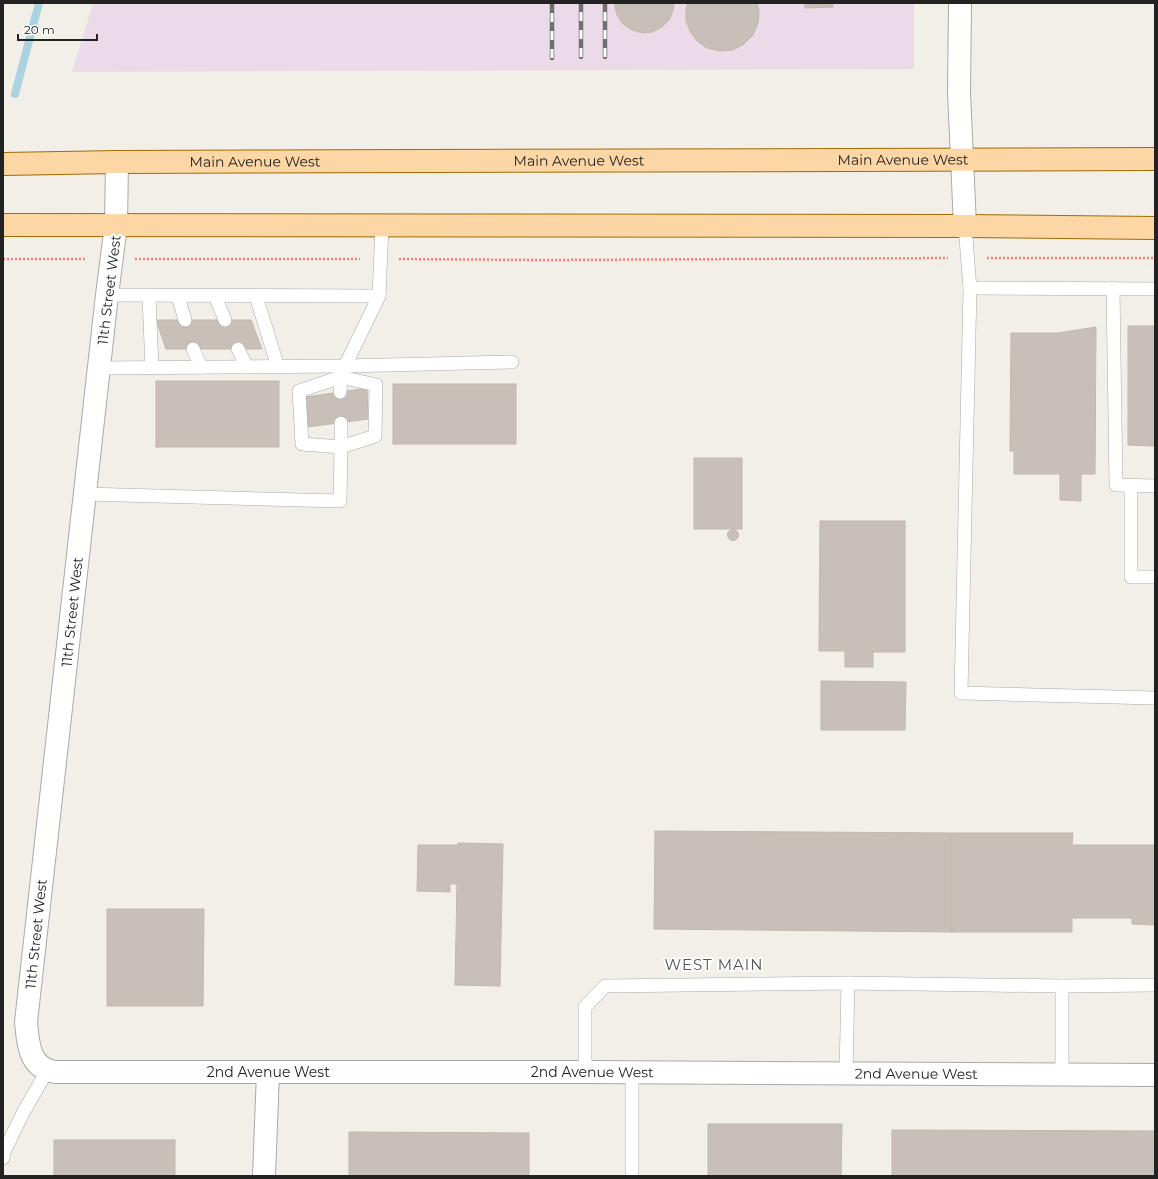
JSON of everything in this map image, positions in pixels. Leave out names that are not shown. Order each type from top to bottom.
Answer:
[{"type":"main road","name":"Main Avenue West","points":[[3,164],[117,162],[1155,159]]},
{"type":"main road","points":[[3,225],[965,226],[1155,228]]},
{"type":"street","points":[[960,3],[959,92],[965,226]]},
{"type":"street","name":"11th Street West","points":[[40,1065],[28,1040],[26,1022],[116,225],[117,162]]},
{"type":"street","name":"2nd Avenue West","points":[[40,1065],[55,1072],[585,1072],[1155,1075]]},
{"type":"street","points":[[264,1176],[268,1072]]},
{"type":"lane","points":[[340,392],[343,371],[379,296],[382,226]]},
{"type":"lane","points":[[965,226],[970,288],[961,693],[1155,698]]},
{"type":"lane","points":[[970,288],[1155,289]]},
{"type":"lane","points":[[1113,288],[1116,486],[1155,486]]},
{"type":"lane","points":[[107,296],[379,296]]},
{"type":"lane","points":[[148,296],[152,368]]},
{"type":"lane","points":[[178,296],[185,320]]},
{"type":"lane","points":[[215,296],[225,320]]},
{"type":"lane","points":[[256,296],[278,367]]},
{"type":"lane","points":[[193,349],[201,367]]},
{"type":"lane","points":[[238,349],[247,367]]},
{"type":"lane","points":[[99,368],[278,367],[343,371],[512,362]]},
{"type":"lane","points":[[343,371],[376,385],[375,436],[342,447],[302,444],[299,391],[343,371]]},
{"type":"lane","points":[[85,494],[340,501],[342,447],[341,422]]},
{"type":"lane","points":[[1131,486],[1131,577],[1155,577]]},
{"type":"lane","points":[[846,1074],[848,983]]},
{"type":"lane","points":[[585,1072],[585,1007],[605,986],[848,983],[1062,986],[1155,985]]},
{"type":"lane","points":[[1062,986],[1062,1074]]},
{"type":"lane","points":[[3,1158],[4,1152],[23,1113],[40,1065]]},
{"type":"lane","points":[[632,1073],[632,1176]]},
{"type":"path","points":[[3,260],[1155,258]]},
{"type":"shaded area","points":[[93,3],[914,3],[914,69],[72,72]]},
{"type":"building","points":[[615,3],[674,3],[669,20],[662,27],[652,32],[642,33],[632,30],[623,24],[618,17]]},
{"type":"building","points":[[688,3],[757,3],[759,11],[758,23],[753,35],[744,44],[733,50],[720,51],[707,48],[697,41],[690,31],[686,21],[686,9]]},
{"type":"building","points":[[805,3],[833,3],[833,7],[805,8]]},
{"type":"building","points":[[156,320],[251,320],[262,349],[166,349]]},
{"type":"building","points":[[1128,326],[1155,326],[1155,446],[1128,445]]},
{"type":"building","points":[[1096,327],[1095,474],[1081,474],[1081,501],[1060,500],[1060,474],[1014,474],[1014,451],[1010,451],[1011,333],[1058,333]]},
{"type":"building","points":[[156,381],[279,381],[279,447],[156,447]]},
{"type":"building","points":[[393,384],[516,384],[516,444],[393,444]]},
{"type":"building","points":[[367,388],[368,419],[307,427],[306,397]]},
{"type":"building","points":[[694,458],[742,458],[742,529],[694,529]]},
{"type":"building","points":[[820,521],[905,521],[905,652],[873,652],[873,667],[845,667],[845,651],[819,651]]},
{"type":"building","points":[[731,530],[735,530],[737,531],[737,539],[731,540],[728,537],[728,533]]},
{"type":"building","points":[[821,681],[906,682],[905,730],[821,730]]},
{"type":"building","points":[[655,831],[952,833],[952,932],[654,929]]},
{"type":"building","points":[[952,833],[1073,833],[1072,845],[1155,845],[1155,925],[1132,924],[1132,918],[1072,918],[1072,932],[952,932]]},
{"type":"building","points":[[458,843],[503,844],[500,986],[455,985],[457,884],[450,884],[450,892],[417,891],[418,845],[458,845]]},
{"type":"building","points":[[107,909],[204,909],[203,1006],[107,1006]]},
{"type":"building","points":[[708,1124],[842,1124],[841,1176],[708,1176]]},
{"type":"building","points":[[892,1130],[1155,1131],[1155,1176],[892,1176]]},
{"type":"building","points":[[349,1132],[529,1133],[529,1176],[349,1176]]},
{"type":"building","points":[[54,1140],[175,1140],[175,1176],[54,1176]]},
{"type":"waterway","points":[[15,94],[39,3]]},
{"type":"railway","points":[[552,3],[552,58]]},
{"type":"railway","points":[[581,3],[581,57]]},
{"type":"railway","points":[[605,3],[605,57]]},
{"type":"district","name":"WEST MAIN","points":[[714,965]]}]
